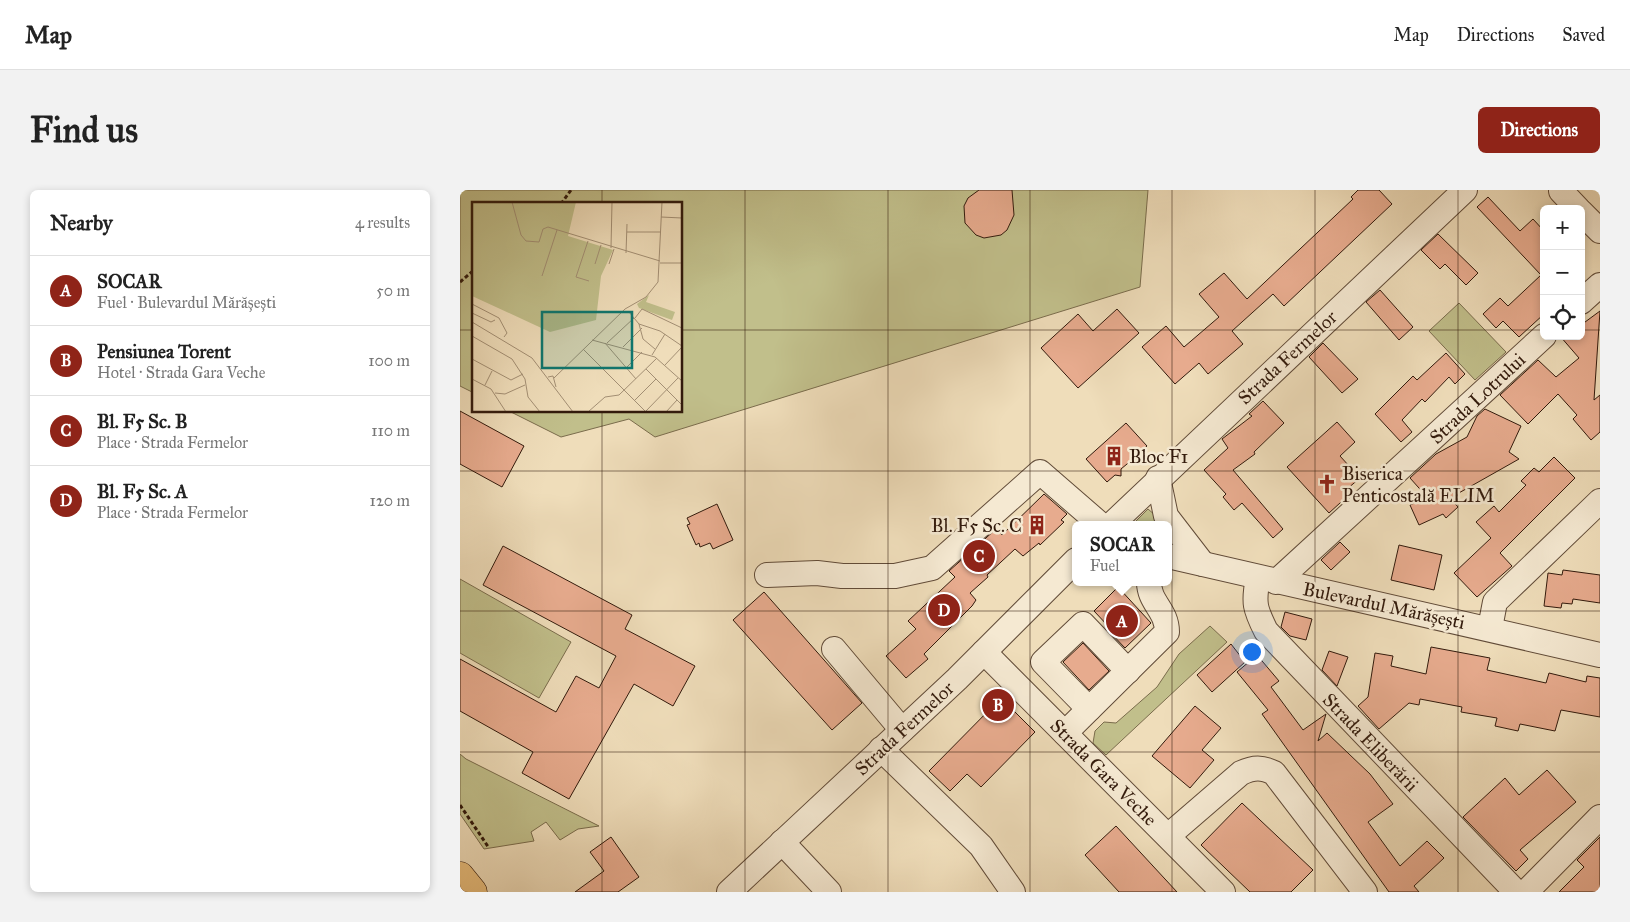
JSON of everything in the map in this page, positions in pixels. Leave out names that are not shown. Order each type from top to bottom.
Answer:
[{"type":"main road","points":[[460,876],[473,892]]},
{"type":"street","name":"Strada Fermelor","points":[[1115,521],[1158,478],[1465,190]]},
{"type":"street","points":[[1561,191],[1574,205]]},
{"type":"street","points":[[1585,216],[1600,231]]},
{"type":"street","points":[[1585,298],[1600,285]]},
{"type":"street","name":"Strada Lotrului","points":[[1267,580],[1540,340]]},
{"type":"street","points":[[767,575],[817,573],[842,576],[894,576],[932,568],[1040,472],[1096,521]]},
{"type":"street","points":[[1158,478],[1165,520]]},
{"type":"street","points":[[1490,628],[1495,602],[1600,501]]},
{"type":"street","points":[[1172,528],[1203,564]]},
{"type":"street","name":"Bulevardul Mărășești","points":[[1172,557],[1267,580],[1490,628],[1600,655]]},
{"type":"street","name":"Strada Fermelor","points":[[729,892],[984,652],[1072,564]]},
{"type":"street","name":"Strada Eliberării","points":[[1267,580],[1253,599],[1256,613],[1266,632],[1516,892]]},
{"type":"street","points":[[1065,733],[1167,632],[1167,620],[1149,591],[1149,586]]},
{"type":"street","points":[[1089,709],[1043,662],[1083,624],[1128,671]]},
{"type":"street","points":[[834,649],[902,730]]},
{"type":"street","name":"Strada Gara Veche","points":[[984,652],[1223,892]]},
{"type":"street","points":[[881,749],[981,846],[1013,892]]},
{"type":"street","points":[[1168,836],[1241,773],[1251,768],[1264,768],[1274,773],[1365,892]]},
{"type":"street","points":[[1526,892],[1600,817]]},
{"type":"street","points":[[782,842],[829,892]]},
{"type":"path","points":[[562,202],[571,190]]},
{"type":"path","points":[[460,282],[472,272]]},
{"type":"path","points":[[460,805],[489,848]]},
{"type":"shaded area","points":[[460,190],[1148,190],[1140,287],[655,437],[629,419],[561,437],[511,412],[682,412],[682,202],[472,202],[472,392],[460,386]]},
{"type":"shaded area","points":[[1459,303],[1506,352],[1475,380],[1429,331]]},
{"type":"shaded area","points":[[1148,509],[1155,515],[1155,521],[1136,521]]},
{"type":"shaded area","points":[[460,579],[571,642],[539,698],[460,653]]},
{"type":"shaded area","points":[[1210,626],[1227,642],[1106,755],[1093,743],[1095,731],[1104,722],[1116,723],[1157,687],[1179,654]]},
{"type":"shaded area","points":[[460,754],[466,759],[599,826],[578,829],[560,840],[546,822],[531,832],[534,841],[484,849],[460,814]]},
{"type":"building","points":[[979,190],[1012,190],[1014,215],[1007,230],[1001,235],[984,238],[976,235],[965,223],[964,206],[968,198]]},
{"type":"building","points":[[1358,190],[1379,190],[1392,204],[1284,306],[1273,294],[1232,331],[1243,344],[1208,374],[1199,363],[1175,384],[1142,347],[1166,326],[1184,347],[1219,317],[1199,294],[1224,273],[1247,299],[1353,199],[1351,197]]},
{"type":"building","points":[[1488,197],[1520,231],[1533,219],[1540,227],[1540,274],[1477,207]]},
{"type":"building","points":[[1438,234],[1478,273],[1466,285],[1445,264],[1440,269],[1421,250]]},
{"type":"building","points":[[1540,276],[1540,318],[1519,337],[1503,321],[1496,328],[1483,314],[1500,298],[1508,306]]},
{"type":"building","points":[[1380,290],[1413,327],[1399,340],[1366,302]]},
{"type":"building","points":[[1117,309],[1139,333],[1078,388],[1041,348],[1078,314],[1093,331]]},
{"type":"building","points":[[1600,311],[1594,400],[1600,395],[1600,432],[1591,440],[1573,419],[1577,415],[1558,394],[1528,424],[1500,395],[1538,360],[1556,377],[1579,358],[1563,340],[1585,340],[1585,322]]},
{"type":"building","points":[[1323,343],[1358,379],[1342,393],[1309,357]]},
{"type":"building","points":[[1446,353],[1465,374],[1455,384],[1449,377],[1425,402],[1422,399],[1402,420],[1412,432],[1401,442],[1375,414],[1413,376],[1417,380]]},
{"type":"building","points":[[1263,401],[1284,423],[1254,452],[1255,454],[1233,470],[1283,529],[1273,538],[1242,503],[1234,510],[1223,497],[1226,494],[1204,470],[1228,448],[1222,439],[1252,416],[1249,414]]},
{"type":"building","points":[[1485,409],[1521,426],[1509,452],[1519,459],[1450,498],[1458,507],[1446,518],[1443,514],[1419,525],[1410,505],[1427,497],[1410,478],[1436,454],[1467,437],[1477,416]]},
{"type":"building","points":[[460,411],[524,446],[502,487],[460,464]]},
{"type":"building","points":[[1337,422],[1355,442],[1340,456],[1360,478],[1347,489],[1351,493],[1329,513],[1287,467]]},
{"type":"building","name":"Bloc F1","points":[[1126,423],[1147,446],[1139,453],[1139,459],[1133,459],[1121,469],[1121,476],[1115,475],[1107,482],[1086,459]]},
{"type":"building","points":[[1554,457],[1575,478],[1500,553],[1512,566],[1477,597],[1454,573],[1491,538],[1476,522],[1494,506],[1499,512],[1526,485],[1521,481],[1534,468],[1539,472]]},
{"type":"building","points":[[1044,494],[1067,514],[1061,520],[1064,522],[1040,545],[1039,543],[1023,556],[1015,549],[987,575],[988,577],[970,593],[976,600],[972,606],[924,654],[928,659],[906,678],[886,656],[916,629],[908,621],[955,577],[949,571],[996,529],[1002,535]]},
{"type":"building","points":[[717,504],[733,540],[713,549],[710,543],[700,547],[699,543],[696,545],[687,525],[690,524],[687,518]]},
{"type":"building","points":[[1340,542],[1350,552],[1331,570],[1321,560]]},
{"type":"building","points":[[1399,545],[1442,555],[1434,590],[1391,580]]},
{"type":"building","points":[[503,546],[632,615],[625,629],[695,666],[673,706],[634,684],[569,799],[522,773],[533,752],[460,711],[460,659],[556,712],[576,676],[599,688],[616,656],[483,585]]},
{"type":"building","points":[[1563,570],[1600,575],[1600,603],[1573,599],[1572,604],[1562,603],[1561,608],[1544,606],[1548,573],[1562,575]]},
{"type":"building","points":[[1118,587],[1151,623],[1125,648],[1107,629],[1109,627],[1094,611]]},
{"type":"building","points":[[764,592],[862,703],[832,730],[733,620]]},
{"type":"building","points":[[1285,612],[1312,619],[1306,640],[1290,636],[1281,627]]},
{"type":"building","points":[[1083,643],[1109,671],[1089,690],[1063,662]]},
{"type":"building","points":[[1231,644],[1245,662],[1212,692],[1197,675]]},
{"type":"building","points":[[1431,647],[1490,658],[1487,670],[1546,683],[1549,673],[1586,682],[1587,676],[1600,678],[1600,717],[1561,710],[1555,731],[1520,724],[1518,731],[1495,726],[1497,718],[1461,712],[1462,707],[1420,699],[1419,705],[1409,703],[1379,729],[1358,706],[1368,697],[1375,653],[1393,656],[1391,666],[1426,674]]},
{"type":"building","points":[[1329,651],[1348,657],[1337,686],[1322,670]]},
{"type":"building","points":[[1257,655],[1279,681],[1271,687],[1303,730],[1326,714],[1318,741],[1327,733],[1370,774],[1393,804],[1368,822],[1400,866],[1427,841],[1444,858],[1414,886],[1419,892],[1389,892],[1262,714],[1268,710],[1237,672]]},
{"type":"building","points":[[1001,698],[1035,732],[981,787],[967,774],[950,791],[929,771]]},
{"type":"building","points":[[1195,706],[1221,728],[1202,750],[1214,760],[1190,788],[1152,756]]},
{"type":"building","points":[[1547,770],[1576,802],[1520,850],[1528,859],[1516,871],[1463,817],[1505,778],[1519,795]]},
{"type":"building","points":[[1242,803],[1313,870],[1291,892],[1250,892],[1201,845]]},
{"type":"building","points":[[1116,826],[1177,892],[1119,892],[1085,855]]},
{"type":"building","points":[[611,837],[639,877],[618,892],[575,892],[604,871],[590,852]]},
{"type":"building","points":[[1600,837],[1600,892],[1559,892],[1584,867],[1577,860]]},
{"type":"place","name":"Bloc F1","points":[[1114,456]]},
{"type":"place","name":"Biserica Penticostală ELIM","points":[[1327,484]]},
{"type":"place","name":"Bl. F5 Sc. C","points":[[1037,525]]},
{"type":"place","name":"Bl. F5 Sc. B","points":[[979,556]]},
{"type":"place","name":"Bl. F5 Sc. A","points":[[944,610]]},
{"type":"place","name":"SOCAR","points":[[1122,621]]},
{"type":"place","name":"Pensiunea Torent","points":[[998,705]]}]
